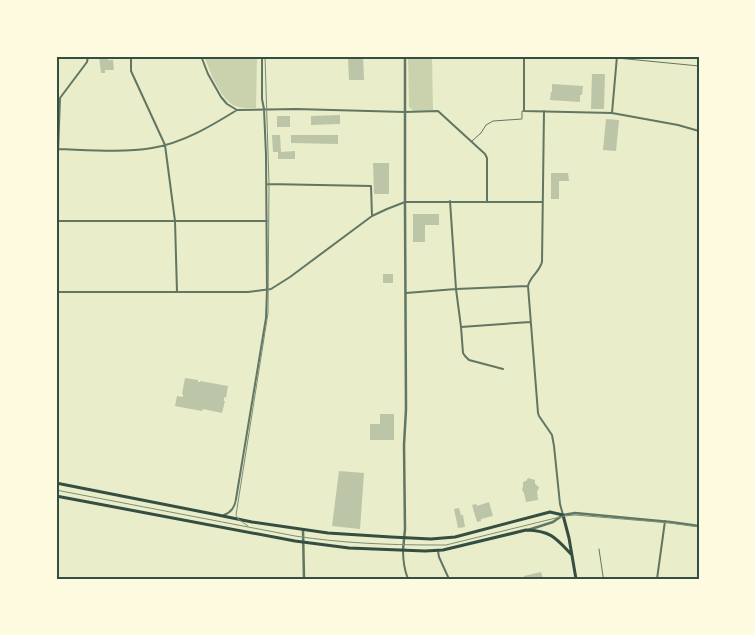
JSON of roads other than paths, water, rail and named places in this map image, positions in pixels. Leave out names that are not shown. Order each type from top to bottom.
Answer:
[{"type":"main road","points":[[56,483],[252,522],[328,533],[431,539],[446,538],[550,512],[564,515],[576,579]]},
{"type":"main road","points":[[56,496],[303,542],[349,548],[438,550],[526,530],[538,530],[552,536],[571,554]]},
{"type":"street","points":[[56,209],[60,98],[87,62],[88,56]]},
{"type":"street","points":[[131,56],[131,71],[165,145],[175,221],[177,292]]},
{"type":"street","points":[[201,56],[208,74],[221,97],[227,104],[237,110],[438,112],[485,154],[487,202]]},
{"type":"street","points":[[222,516],[231,511],[235,505],[265,327],[267,184],[262,99],[262,56]]},
{"type":"street","points":[[405,56],[406,410],[403,564],[408,579]]},
{"type":"street","points":[[524,56],[524,111],[612,113],[699,130]]},
{"type":"street","points":[[612,113],[617,57]]},
{"type":"street","points":[[59,149],[140,150],[165,145],[209,127],[237,110]]},
{"type":"street","points":[[544,111],[542,262],[539,271],[529,281],[528,286],[538,413],[552,436],[560,504],[564,515]]},
{"type":"street","points":[[267,184],[371,186],[372,216]]},
{"type":"street","points":[[450,201],[456,289],[463,352],[466,358],[473,362],[504,369]]},
{"type":"street","points":[[56,292],[248,292],[267,290],[290,277],[372,216],[405,202],[542,202]]},
{"type":"street","points":[[56,220],[267,221]]},
{"type":"street","points":[[406,293],[528,286]]},
{"type":"street","points":[[461,327],[530,322]]},
{"type":"street","points":[[526,530],[553,522],[564,515],[584,514],[699,526]]},
{"type":"street","points":[[657,579],[665,521]]},
{"type":"street","points":[[302,530],[304,579]]},
{"type":"street","points":[[438,550],[439,557],[449,579]]},
{"type":"lane","points":[[617,57],[699,66]]},
{"type":"lane","points":[[471,141],[481,133],[489,122],[522,119],[522,111],[524,111]]},
{"type":"lane","points":[[599,549],[604,579]]},
{"type":"tram line","points":[[248,526],[238,519],[236,515],[268,313],[269,184],[265,56]]},
{"type":"tram line","points":[[56,490],[295,536],[365,543],[446,545],[564,516],[575,515],[699,527]]}]
